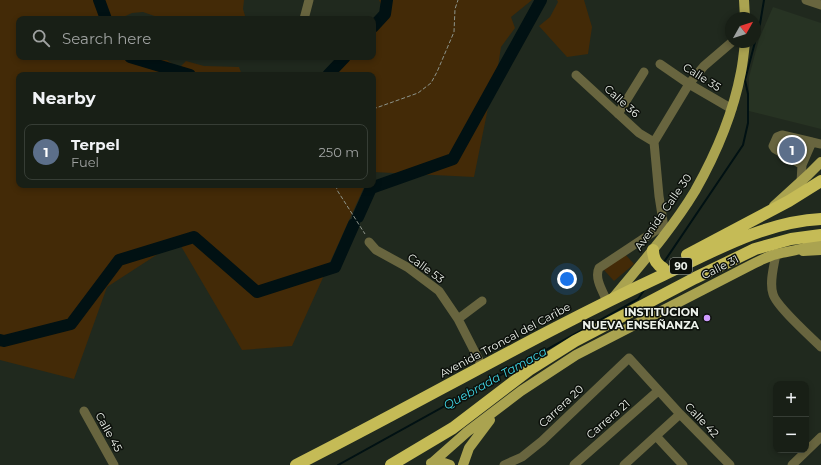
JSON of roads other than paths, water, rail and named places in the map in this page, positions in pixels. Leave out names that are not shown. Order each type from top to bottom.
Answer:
[{"type":"highway","points":[[610,299],[663,268],[805,192],[821,181]]},
{"type":"highway","name":"Avenida Troncal del Caribe","points":[[296,465],[610,299],[749,234],[779,225],[821,219]]},
{"type":"highway","name":"90","points":[[391,465],[453,428],[529,370],[575,341],[754,249],[791,239],[821,235]]},
{"type":"highway","points":[[653,250],[654,259],[659,266],[663,268]]},
{"type":"main road","points":[[744,0],[745,12]]},
{"type":"main road","name":"Avenida Calle 30","points":[[610,299],[653,250],[664,230],[694,192],[713,156],[732,109],[742,71],[744,48]]},
{"type":"main road","points":[[766,213],[821,162]]},
{"type":"main road","name":"Calle 31","points":[[503,405],[521,390],[576,355],[703,289],[781,253],[801,250],[821,239]]},
{"type":"main road","name":"Calle 31","points":[[781,253],[821,250]]},
{"type":"main road","points":[[430,464],[467,432],[503,405]]},
{"type":"main road","points":[[463,465],[469,448],[480,431],[503,405]]},
{"type":"main road","points":[[430,464],[444,462],[450,465]]},
{"type":"street","points":[[305,16],[309,0]]},
{"type":"street","points":[[808,0],[821,5]]},
{"type":"street","points":[[610,299],[599,284],[597,275],[599,268],[664,230],[654,142],[688,84],[704,66],[725,48]]},
{"type":"street","name":"Calle 35","points":[[660,64],[688,84],[732,109]]},
{"type":"street","points":[[618,114],[644,72]]},
{"type":"street","name":"Calle 36","points":[[576,75],[639,133],[654,142]]},
{"type":"street","points":[[802,165],[775,149],[773,146],[777,137],[782,135],[821,144]]},
{"type":"street","points":[[800,182],[802,165],[812,142]]},
{"type":"street","name":"Calle 53","points":[[369,242],[376,250],[407,267],[438,290],[458,319],[482,366]]},
{"type":"street","points":[[781,253],[772,276],[773,295],[780,306],[821,347]]},
{"type":"street","points":[[458,319],[482,301]]},
{"type":"street","name":"Calle 42","points":[[629,358],[658,391],[730,465]]},
{"type":"street","name":"Carrera 20","points":[[504,465],[522,457],[542,441],[629,358]]},
{"type":"street","name":"Carrera 21","points":[[574,465],[658,391]]},
{"type":"street","name":"Calle 45","points":[[84,411],[114,465]]},
{"type":"street","points":[[630,463],[665,426],[680,414]]},
{"type":"street","points":[[656,436],[683,465]]},
{"type":"street","points":[[792,465],[821,437]]},
{"type":"waterway","points":[[99,0],[105,16]]},
{"type":"waterway","points":[[376,24],[385,14],[387,0]]},
{"type":"waterway","points":[[376,186],[453,159],[541,0]]},
{"type":"waterway","name":"Quebrada Tamaca","points":[[761,18],[764,0]]},
{"type":"waterway","name":"Quebrada Tamaca","points":[[664,262],[743,145],[748,123],[748,94],[745,80],[753,48]]},
{"type":"waterway","points":[[140,60],[180,72]]},
{"type":"waterway","points":[[331,72],[342,60]]},
{"type":"waterway","points":[[358,217],[371,188]]},
{"type":"waterway","points":[[0,340],[4,341],[71,324],[119,260],[194,237],[257,292],[335,267],[354,224]]},
{"type":"waterway","name":"Quebrada Tamaca","points":[[338,465],[638,299],[645,289]]},
{"type":"place","name":"Terpel","points":[[792,150]]},
{"type":"place","name":"INSTITUCION NUEVA ENSEÑANZA","points":[[707,318]]}]
